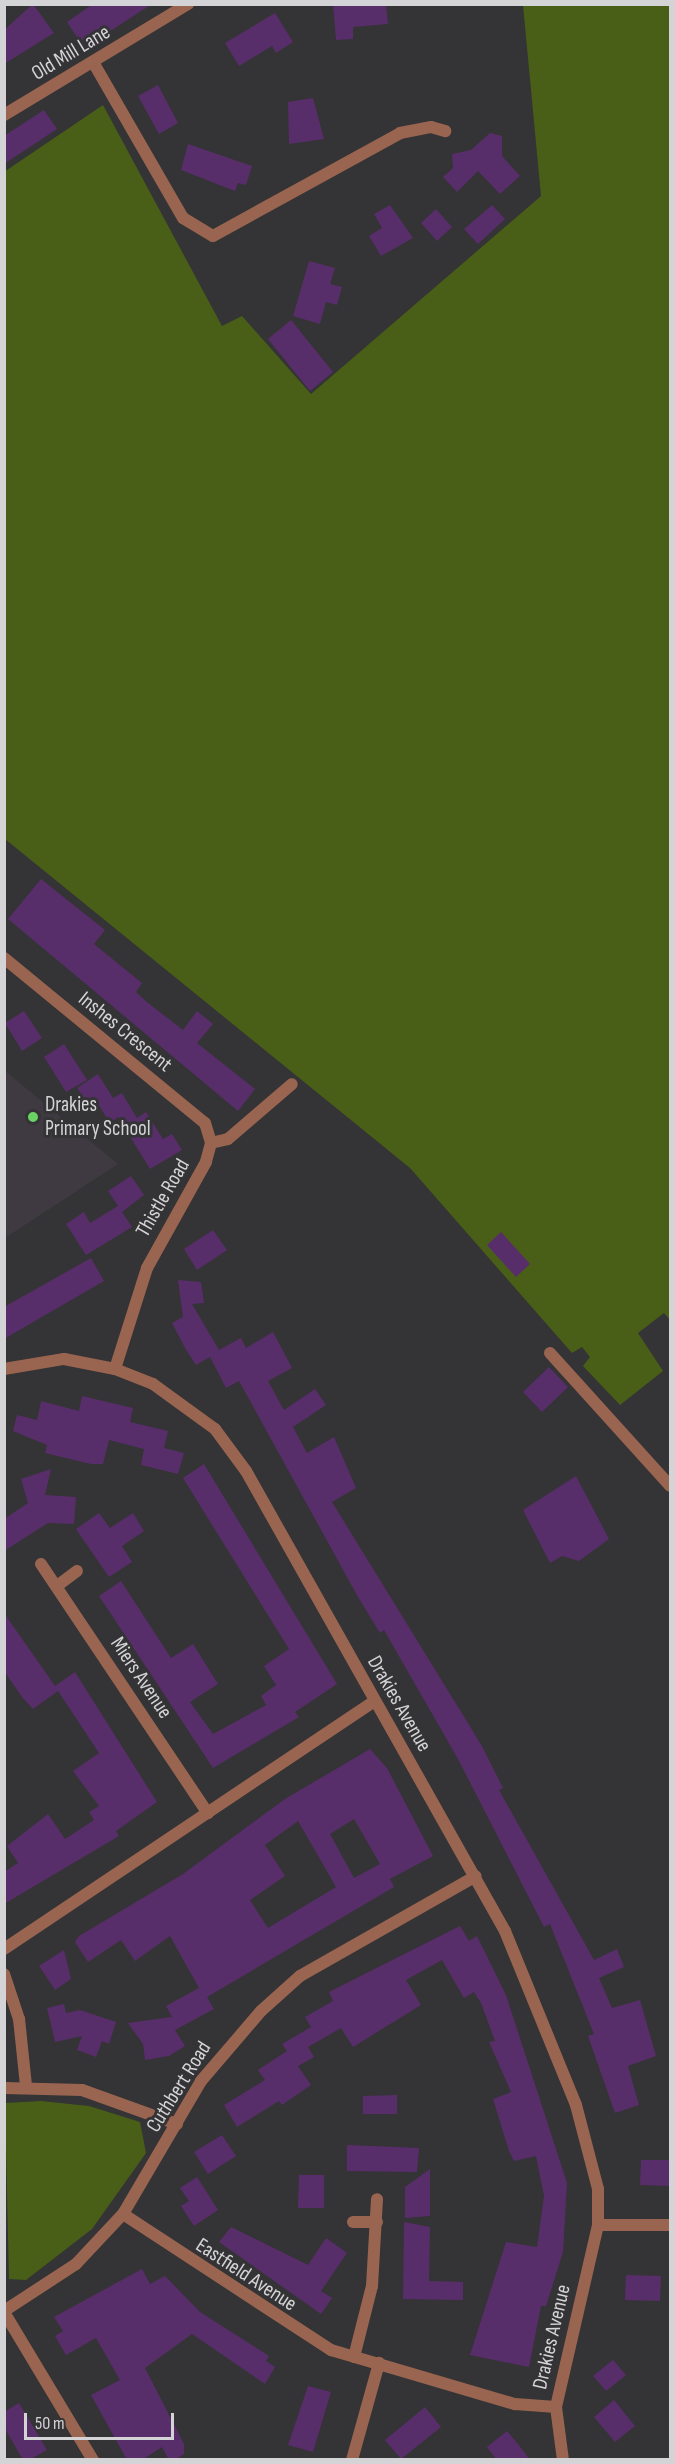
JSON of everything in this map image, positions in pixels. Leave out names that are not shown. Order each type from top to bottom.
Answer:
[{"type":"street","name":"Old Mill Lane","points":[[4,115],[188,4]]},
{"type":"street","points":[[93,62],[183,218],[202,234],[213,236],[236,226],[400,133],[431,127],[445,131]]},
{"type":"street","name":"Inshes Crescent","points":[[4,958],[205,1123],[211,1143]]},
{"type":"street","name":"Thistle Road","points":[[115,1369],[147,1268],[206,1162],[211,1143],[228,1139],[292,1084]]},
{"type":"street","points":[[550,1353],[670,1486]]},
{"type":"street","name":"Drakies Avenue","points":[[4,1369],[64,1359],[115,1369],[153,1384],[215,1429],[246,1471],[476,1876],[542,2013],[576,2105],[598,2189],[598,2225],[556,2407],[563,2460]]},
{"type":"street","name":"Miers Avenue","points":[[41,1564],[208,1814]]},
{"type":"street","points":[[57,1586],[77,1571]]},
{"type":"street","points":[[4,1949],[375,1701]]},
{"type":"street","name":"Cuthbert Road","points":[[4,2312],[76,2264],[123,2214],[224,2050],[300,1976],[476,1876]]},
{"type":"street","points":[[4,1974],[19,2019],[26,2086]]},
{"type":"street","points":[[4,2088],[26,2086],[82,2090],[177,2124]]},
{"type":"street","points":[[354,2357],[372,2286],[377,2199]]},
{"type":"street","name":"Eastfield Avenue","points":[[123,2214],[309,2340],[354,2357],[515,2404],[556,2407]]},
{"type":"street","points":[[353,2222],[376,2222]]},
{"type":"street","points":[[598,2225],[670,2225]]},
{"type":"street","points":[[4,2312],[93,2460]]},
{"type":"street","points":[[352,2460],[379,2363]]},
{"type":"shaded area","name":"Drakies Primary School","points":[[4,1070],[118,1164],[5,1238],[4,1238]]},
{"type":"green space","points":[[523,5],[670,5],[670,1320],[664,1313],[638,1333],[663,1371],[620,1405],[583,1366],[590,1357],[582,1347],[572,1353],[410,1168],[5,839],[4,172],[103,105],[222,326],[242,316],[311,394],[541,196]]},
{"type":"green space","points":[[41,2101],[89,2106],[140,2122],[146,2153],[92,2229],[26,2280],[9,2279],[5,2103]]},
{"type":"building","points":[[33,4],[54,33],[4,64],[4,30]]},
{"type":"building","points":[[93,4],[152,4],[84,48],[67,22]]},
{"type":"building","points":[[333,4],[386,4],[388,24],[353,27],[353,39],[336,40]]},
{"type":"building","points":[[275,13],[293,42],[276,53],[272,46],[239,66],[225,43]]},
{"type":"building","points":[[158,85],[178,123],[159,134],[138,96]]},
{"type":"building","points":[[313,98],[324,139],[289,144],[288,102]]},
{"type":"building","points":[[44,110],[57,129],[4,164],[4,136]]},
{"type":"building","points":[[490,133],[502,136],[502,156],[520,176],[500,194],[478,171],[457,192],[443,177],[453,168],[452,154],[471,150]]},
{"type":"building","points":[[188,144],[252,166],[246,185],[238,183],[235,191],[181,170]]},
{"type":"building","points":[[390,205],[413,238],[381,256],[369,236],[382,228],[374,214]]},
{"type":"building","points":[[492,205],[505,219],[478,244],[464,229]]},
{"type":"building","points":[[436,209],[452,227],[437,241],[421,223]]},
{"type":"building","points":[[309,261],[335,268],[330,284],[342,287],[337,305],[326,302],[320,324],[293,316]]},
{"type":"building","points":[[291,320],[333,372],[310,391],[268,339]]},
{"type":"building","points":[[41,879],[105,930],[94,944],[142,983],[136,992],[148,1003],[183,1030],[197,1011],[213,1024],[197,1043],[255,1089],[238,1111],[8,919]]},
{"type":"building","points":[[24,1011],[42,1038],[22,1051],[5,1023]]},
{"type":"building","points":[[64,1044],[87,1080],[66,1092],[44,1057]]},
{"type":"building","points":[[98,1074],[113,1098],[122,1093],[137,1118],[146,1112],[163,1139],[172,1134],[182,1150],[150,1169],[118,1117],[110,1123],[98,1104],[91,1109],[77,1088]]},
{"type":"building","points":[[131,1176],[144,1195],[122,1212],[132,1227],[86,1255],[66,1224],[84,1212],[90,1223],[118,1206],[108,1191]]},
{"type":"building","points":[[213,1230],[227,1250],[197,1270],[184,1249]]},
{"type":"building","points":[[501,1232],[530,1264],[516,1277],[487,1245]]},
{"type":"building","points":[[91,1258],[104,1281],[4,1339],[4,1307]]},
{"type":"building","points":[[178,1280],[201,1282],[204,1303],[192,1304],[219,1350],[241,1338],[246,1348],[273,1332],[292,1368],[268,1381],[284,1410],[315,1389],[326,1405],[293,1427],[307,1453],[334,1437],[356,1488],[332,1502],[482,1746],[503,1788],[499,1790],[594,1960],[617,1949],[624,1967],[599,1978],[612,2008],[640,2000],[656,2056],[628,2066],[639,2105],[615,2113],[588,2036],[594,2034],[550,1924],[544,1927],[458,1759],[384,1630],[380,1633],[358,1597],[239,1381],[226,1388],[210,1357],[196,1365],[185,1348],[172,1323],[183,1317]]},
{"type":"building","points":[[549,1367],[568,1387],[542,1412],[523,1392]]},
{"type":"building","points":[[82,1396],[133,1408],[130,1422],[168,1431],[164,1448],[184,1453],[178,1474],[141,1465],[144,1449],[109,1440],[103,1464],[91,1464],[45,1453],[47,1445],[13,1431],[17,1415],[37,1420],[41,1401],[79,1411]]},
{"type":"building","points":[[204,1464],[337,1684],[295,1712],[299,1717],[213,1768],[99,1596],[121,1581],[171,1658],[193,1644],[218,1684],[190,1702],[213,1734],[266,1705],[261,1696],[276,1685],[264,1666],[289,1649],[183,1478]]},
{"type":"building","points":[[51,1469],[45,1495],[76,1497],[74,1524],[48,1523],[4,1551],[4,1519],[28,1503],[21,1479]]},
{"type":"building","points":[[576,1476],[609,1539],[579,1561],[562,1556],[550,1563],[523,1510]]},
{"type":"building","points":[[99,1513],[110,1528],[133,1513],[144,1531],[122,1546],[132,1562],[109,1577],[76,1529]]},
{"type":"building","points":[[4,1613],[55,1686],[75,1672],[157,1802],[116,1831],[119,1836],[4,1904],[4,1872],[18,1863],[7,1846],[48,1814],[65,1839],[94,1820],[89,1812],[99,1806],[73,1771],[99,1753],[58,1691],[33,1709],[4,1671]]},
{"type":"building","points":[[370,1749],[387,1768],[433,1856],[390,1879],[394,1887],[207,1997],[214,2009],[175,2030],[185,2046],[169,2056],[145,2060],[143,2044],[128,2023],[172,2017],[166,2006],[199,1988],[170,1936],[135,1961],[121,1940],[88,1962],[75,1942],[79,1936],[183,1874],[285,1799]],"holes":[[[354,1819],[380,1864],[354,1878],[330,1834]],[[298,1821],[336,1887],[268,1928],[250,1900],[285,1876],[265,1845]]]},
{"type":"building","points":[[460,1926],[469,1941],[477,1936],[506,1995],[567,2183],[563,2252],[546,2306],[541,2306],[529,2367],[470,2355],[506,2242],[537,2247],[544,2196],[536,2156],[514,2161],[509,2151],[493,2099],[511,2092],[489,2042],[495,2041],[481,2003],[474,1992],[464,1998],[442,1960],[406,1980],[421,2005],[353,2047],[341,2028],[308,2047],[314,2057],[298,2066],[311,2085],[282,2105],[279,2101],[237,2127],[224,2105],[265,2080],[258,2070],[287,2051],[282,2044],[311,2027],[305,2017],[333,2001],[329,1992]]},
{"type":"building","points":[[64,1950],[71,1979],[55,1990],[39,1966]]},
{"type":"building","points":[[64,2004],[66,2013],[80,2010],[116,2022],[109,2044],[102,2041],[96,2057],[77,2050],[82,2036],[55,2042],[47,2008]]},
{"type":"building","points":[[397,2095],[397,2114],[363,2114],[363,2096]]},
{"type":"building","points":[[222,2135],[236,2156],[208,2174],[194,2152]]},
{"type":"building","points":[[347,2145],[419,2148],[417,2172],[347,2171]]},
{"type":"building","points":[[641,2160],[670,2160],[670,2186],[640,2185]]},
{"type":"building","points":[[430,2169],[430,2216],[405,2218],[405,2187]]},
{"type":"building","points":[[299,2175],[324,2175],[324,2208],[298,2208]]},
{"type":"building","points":[[197,2177],[218,2210],[194,2226],[181,2206],[189,2201],[180,2188]]},
{"type":"building","points":[[404,2222],[430,2227],[429,2281],[463,2282],[463,2300],[403,2299]]},
{"type":"building","points":[[231,2227],[308,2265],[326,2238],[347,2253],[321,2291],[332,2298],[321,2314],[219,2242]]},
{"type":"building","points":[[142,2269],[150,2284],[165,2276],[200,2312],[269,2356],[266,2361],[275,2367],[265,2384],[192,2334],[145,2368],[184,2444],[184,2454],[175,2460],[169,2460],[162,2447],[142,2460],[127,2460],[91,2395],[120,2380],[96,2338],[66,2355],[55,2336],[63,2331],[54,2317]]},
{"type":"building","points":[[626,2275],[661,2276],[660,2301],[625,2300]]},
{"type":"building","points":[[613,2360],[626,2375],[606,2391],[593,2376]]},
{"type":"building","points":[[308,2386],[331,2392],[313,2452],[288,2445]]},
{"type":"building","points":[[614,2400],[635,2426],[615,2442],[594,2417]]},
{"type":"building","points":[[19,2403],[47,2450],[29,2460],[23,2460],[4,2427],[4,2412]]},
{"type":"building","points":[[425,2407],[441,2427],[401,2459],[385,2440]]},
{"type":"building","points":[[507,2431],[530,2460],[497,2460],[487,2447]]},
{"type":"place","name":"Drakies Primary School","points":[[33,1117]]}]
